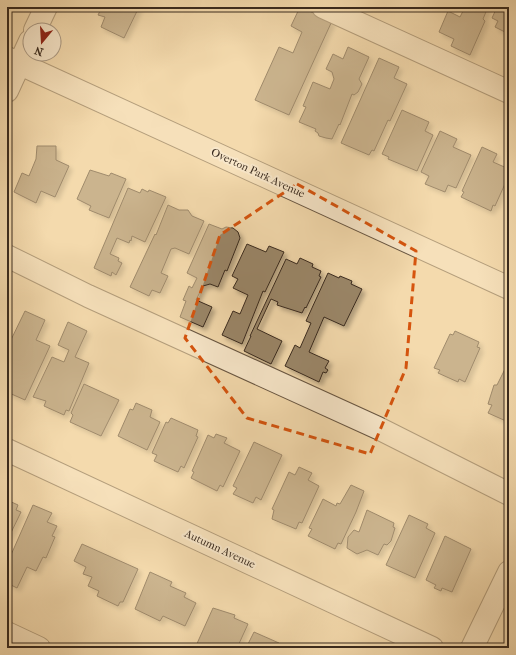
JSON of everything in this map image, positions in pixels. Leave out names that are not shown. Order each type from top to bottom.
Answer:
[{"type":"street","points":[[39,22],[46,7]]},
{"type":"street","points":[[323,7],[509,92]]},
{"type":"street","points":[[7,91],[13,61],[22,50]]},
{"type":"street","name":"Overton Park Avenue","points":[[13,61],[509,288]]},
{"type":"street","points":[[7,256],[88,296],[378,428],[509,494]]},
{"type":"street","name":"Autumn Avenue","points":[[7,450],[432,648]]},
{"type":"street","points":[[472,648],[509,572]]},
{"type":"street","points":[[7,633],[39,648]]},
{"type":"highlighted area","points":[[297,184],[416,251],[406,368],[370,454],[247,418],[185,338],[220,235]]},
{"type":"building","points":[[102,7],[139,7],[124,38],[101,27],[105,17],[98,15]]},
{"type":"building","points":[[300,7],[332,21],[289,115],[255,100],[279,47],[293,53],[302,32],[291,26]]},
{"type":"building","points":[[465,7],[471,9],[472,7],[488,7],[483,19],[485,21],[470,55],[451,46],[454,39],[439,32],[448,11],[460,17]]},
{"type":"building","points":[[497,7],[509,7],[509,34],[495,27],[498,21],[492,18]]},
{"type":"building","points":[[348,47],[369,57],[359,79],[362,84],[358,92],[354,95],[352,94],[340,125],[339,124],[332,139],[326,138],[319,136],[315,131],[316,129],[299,122],[306,107],[303,106],[313,82],[330,89],[334,79],[332,72],[326,69],[333,54],[343,59]]},
{"type":"building","points":[[379,58],[399,67],[394,78],[407,84],[374,151],[372,150],[369,155],[341,143]]},
{"type":"building","points":[[402,110],[429,122],[425,131],[433,135],[417,171],[388,159],[389,157],[382,154]]},
{"type":"building","points":[[440,131],[457,139],[453,147],[471,155],[456,188],[448,185],[445,192],[425,184],[429,176],[421,172]]},
{"type":"building","points":[[37,146],[56,146],[56,160],[69,166],[55,197],[41,191],[36,203],[14,192],[22,173],[29,176],[36,159]]},
{"type":"building","points":[[482,147],[497,154],[493,162],[509,169],[509,175],[495,206],[493,205],[491,211],[461,197],[464,192],[462,191]]},
{"type":"building","points":[[90,170],[109,176],[111,173],[126,179],[109,218],[89,210],[91,206],[77,199]]},
{"type":"building","points":[[128,188],[140,193],[142,189],[148,192],[149,190],[166,197],[145,242],[132,236],[129,243],[117,238],[110,254],[119,258],[118,261],[122,263],[116,275],[112,272],[111,276],[94,268]]},
{"type":"building","points":[[168,205],[179,210],[188,210],[192,216],[204,221],[189,254],[175,248],[171,249],[161,273],[168,276],[160,293],[152,290],[149,296],[130,287],[155,234],[156,235]]},
{"type":"building","points":[[209,224],[222,229],[226,227],[233,228],[238,232],[240,238],[227,271],[225,270],[218,287],[210,284],[203,286],[196,300],[212,307],[203,327],[180,317],[186,301],[183,300],[189,286],[192,288],[197,278],[187,273]]},
{"type":"building","points":[[247,244],[266,252],[269,246],[284,252],[265,292],[263,291],[242,344],[222,335],[233,311],[240,314],[248,295],[233,288],[238,279],[232,276]]},
{"type":"building","points":[[300,258],[313,264],[312,267],[321,271],[319,276],[321,277],[306,308],[305,307],[302,313],[277,305],[278,302],[271,299],[257,329],[282,341],[271,364],[244,351],[286,259],[297,264]]},
{"type":"building","points":[[328,273],[339,278],[340,276],[352,281],[351,284],[362,289],[344,326],[324,317],[309,352],[329,361],[325,368],[328,370],[326,373],[323,372],[319,382],[285,366],[295,345],[300,348],[311,323],[306,321]]},
{"type":"building","points":[[25,311],[45,320],[36,340],[50,346],[25,400],[7,392],[7,348]]},
{"type":"building","points":[[68,322],[87,331],[75,357],[89,363],[69,411],[66,410],[64,415],[44,406],[46,401],[33,397],[52,357],[64,362],[69,350],[58,345]]},
{"type":"building","points":[[455,331],[479,342],[477,347],[480,348],[465,382],[459,379],[458,382],[438,373],[440,370],[434,368],[450,334],[453,335]]},
{"type":"building","points":[[509,361],[509,414],[506,421],[488,413],[492,405],[488,404],[494,385],[497,385]]},
{"type":"building","points":[[84,384],[119,400],[101,436],[70,422],[73,415],[71,413]]},
{"type":"building","points":[[136,403],[152,410],[150,417],[160,422],[147,450],[118,436],[130,409],[133,410]]},
{"type":"building","points":[[171,418],[198,430],[196,436],[198,437],[184,468],[181,466],[178,472],[154,461],[157,455],[152,453],[166,422],[168,423]]},
{"type":"building","points":[[216,434],[227,438],[224,443],[240,451],[223,487],[220,485],[217,491],[191,478],[194,472],[192,471],[208,435],[214,438]]},
{"type":"building","points":[[254,442],[282,455],[261,500],[256,497],[253,503],[233,494],[237,488],[233,486]]},
{"type":"building","points":[[299,467],[312,473],[308,480],[319,486],[302,523],[299,522],[296,529],[272,519],[274,510],[272,509],[289,472],[295,475]]},
{"type":"building","points":[[351,485],[364,491],[341,544],[338,543],[335,549],[308,536],[312,529],[309,528],[323,499],[336,506],[337,503],[340,504]]},
{"type":"building","points":[[7,500],[18,505],[16,510],[21,512],[7,541]]},
{"type":"building","points":[[33,505],[52,513],[47,522],[57,526],[52,536],[55,537],[46,558],[43,557],[36,571],[27,567],[17,588],[7,583],[7,564]]},
{"type":"building","points":[[367,510],[394,523],[393,527],[395,528],[391,541],[387,545],[384,544],[378,555],[367,550],[357,554],[347,548],[348,537],[354,530],[359,532]]},
{"type":"building","points":[[409,515],[428,524],[426,528],[435,533],[415,578],[386,565]]},
{"type":"building","points":[[445,536],[471,549],[452,592],[442,588],[441,591],[434,588],[436,585],[426,580]]},
{"type":"building","points":[[82,544],[138,569],[123,602],[120,602],[118,606],[97,596],[99,591],[88,586],[92,577],[83,574],[86,567],[74,561]]},
{"type":"building","points":[[150,572],[172,582],[170,586],[186,593],[184,597],[196,603],[185,626],[163,616],[160,621],[135,609]]},
{"type":"building","points":[[213,608],[235,615],[234,618],[248,624],[237,648],[195,648]]},
{"type":"building","points":[[254,632],[279,643],[276,648],[246,648]]}]
